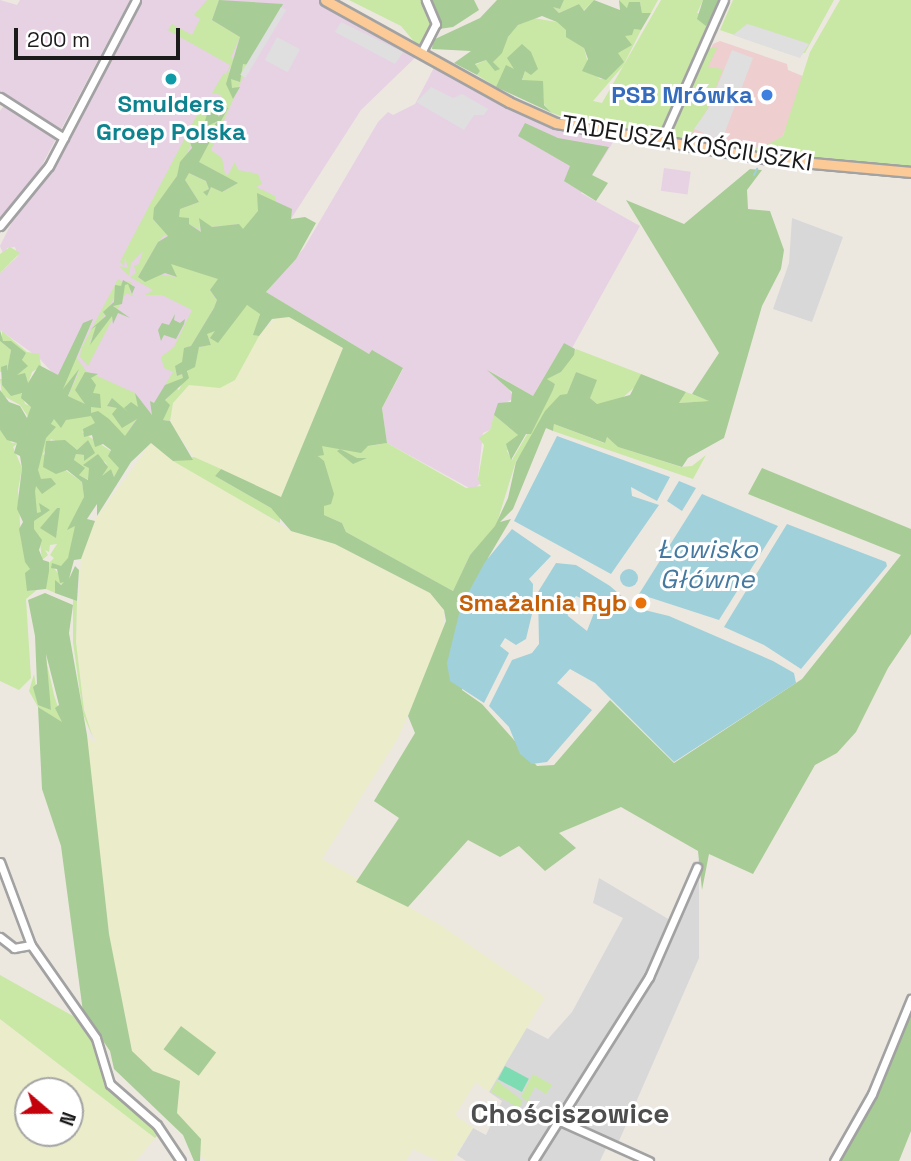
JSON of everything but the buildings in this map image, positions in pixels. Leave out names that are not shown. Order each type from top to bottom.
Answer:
[{"type":"main road","name":"TADEUSZA KOŚCIUSZKI","points":[[325,0],[538,117],[593,132],[793,162],[911,172]]},
{"type":"street","points":[[0,226],[40,182],[135,0]]},
{"type":"street","points":[[422,51],[436,24],[426,0]]},
{"type":"street","points":[[661,142],[724,0]]},
{"type":"street","points":[[0,97],[64,138]]},
{"type":"street","points":[[0,862],[32,945],[96,1038],[115,1091],[160,1128],[181,1161]]},
{"type":"street","points":[[533,1161],[649,977],[697,867]]},
{"type":"street","points":[[0,937],[13,948],[32,945]]},
{"type":"street","points":[[834,1161],[872,1094],[911,999]]},
{"type":"street","points":[[558,1119],[649,1161]]},
{"type":"shaded area","points":[[0,0],[17,5],[20,0],[130,0],[34,180],[0,217],[0,111],[9,99],[0,92]]},
{"type":"shaded area","points":[[136,0],[326,0],[422,51],[361,110],[246,289],[126,454],[39,358],[0,330],[0,273],[18,256],[15,247],[7,248],[4,256],[0,246],[12,222],[7,223],[31,193]]},
{"type":"shaded area","points":[[281,7],[286,10],[245,78],[240,75]]},
{"type":"shaded area","points":[[341,22],[403,52],[395,64],[335,32]]},
{"type":"shaded area","points":[[747,24],[809,44],[800,58],[733,35]]},
{"type":"shaded area","points":[[277,37],[300,49],[288,72],[265,60]]},
{"type":"shaded area","points":[[720,41],[787,64],[788,70],[805,77],[783,136],[761,149],[673,134],[713,44]]},
{"type":"shaded area","points":[[732,50],[753,58],[722,140],[694,129],[708,109]]},
{"type":"shaded area","points":[[438,60],[538,117],[617,136],[581,193],[640,226],[572,348],[564,343],[533,396],[488,370],[504,380],[514,398],[497,408],[490,430],[483,433],[478,478],[482,482],[473,490],[387,443],[382,408],[403,369],[372,351],[369,354],[266,292],[304,248],[378,122],[388,112],[393,115],[415,104]]},
{"type":"shaded area","points":[[431,87],[453,98],[462,94],[488,109],[484,115],[474,115],[464,130],[416,102]]},
{"type":"shaded area","points":[[664,168],[691,172],[688,195],[661,191]]},
{"type":"shaded area","points":[[792,218],[843,237],[812,322],[773,309],[789,263]]},
{"type":"shaded area","points":[[699,859],[699,958],[619,1141],[607,1146],[600,1161],[466,1161],[457,1155],[473,1128],[486,1135],[502,1101],[489,1092],[525,1027],[548,1039],[572,1012],[623,918],[593,903],[599,878],[670,920]]},
{"type":"green space","points":[[207,0],[219,0],[212,20],[240,37],[231,57],[235,61],[228,71],[238,83],[243,64],[251,64],[268,38],[243,77],[211,150],[222,158],[225,174],[228,175],[235,162],[238,170],[258,174],[262,184],[256,187],[275,196],[276,203],[257,194],[258,202],[264,200],[276,207],[279,226],[292,227],[294,238],[287,234],[280,238],[277,251],[262,265],[258,260],[275,233],[252,244],[253,254],[249,245],[241,247],[246,239],[239,224],[211,227],[199,219],[199,229],[205,233],[189,224],[189,218],[179,217],[180,209],[199,202],[185,180],[189,173],[206,181],[209,189],[203,192],[207,196],[211,187],[223,192],[237,183],[199,162],[228,108],[223,107],[208,134],[196,133],[177,176],[155,208],[153,219],[169,237],[164,235],[158,242],[138,277],[145,282],[155,274],[176,277],[170,263],[219,279],[210,290],[217,301],[214,308],[191,346],[184,348],[183,362],[175,366],[177,376],[182,374],[184,379],[165,385],[173,372],[164,368],[161,357],[174,347],[192,310],[162,295],[145,295],[153,290],[130,277],[136,273],[134,266],[139,264],[143,251],[131,263],[129,276],[119,266],[128,268],[125,257],[124,266],[120,262],[185,138],[191,140],[197,129],[191,126],[204,102],[218,110],[223,105],[221,95],[212,93],[224,73],[228,77],[226,74],[230,65],[164,28],[168,30],[172,24],[192,35],[200,19],[194,15]]},
{"type":"green space","points":[[219,0],[283,4],[251,65],[243,64],[240,82],[231,79],[232,88],[240,87],[233,99],[226,84],[240,37],[212,20]]},
{"type":"green space","points":[[349,0],[425,0],[435,22],[422,51],[401,26]]},
{"type":"green space","points":[[428,0],[474,0],[479,10],[453,27],[439,29]]},
{"type":"green space","points":[[497,0],[564,0],[560,9],[553,7],[559,13],[579,4],[584,11],[594,0],[620,10],[619,0],[627,8],[629,2],[640,2],[642,13],[651,13],[641,30],[634,29],[632,35],[625,36],[632,45],[618,53],[624,62],[606,80],[582,71],[588,59],[584,48],[566,37],[566,30],[557,22],[542,16],[518,25],[508,37],[502,53],[493,62],[500,69],[495,71],[486,60],[475,64],[480,71],[477,75],[454,63],[471,51],[432,49],[433,40],[480,18]]},
{"type":"green space","points":[[564,0],[594,0],[583,11],[579,4],[559,13],[552,6],[560,9]]},
{"type":"green space","points":[[619,0],[658,0],[651,13],[642,13],[640,2],[627,8]]},
{"type":"green space","points":[[661,0],[703,0],[697,13],[715,17],[659,133],[587,125],[552,113],[544,104],[542,81],[522,81],[525,71],[538,69],[506,73],[496,87],[477,75],[480,71],[475,65],[486,60],[499,69],[493,62],[508,37],[518,25],[533,18],[557,22],[567,30],[584,48],[590,71],[600,79],[606,78],[624,35],[634,29],[641,30],[623,66],[593,101],[602,103]]},
{"type":"green space","points":[[703,0],[722,0],[706,26],[697,19]]},
{"type":"green space","points":[[733,0],[834,0],[805,53],[789,54],[720,30]]},
{"type":"green space","points":[[840,0],[911,0],[911,169],[674,141],[669,132],[705,51],[713,47],[717,48],[708,67],[723,69],[707,110],[692,133],[720,144],[761,148],[783,136],[810,52]]},
{"type":"green space","points":[[522,44],[531,52],[538,69],[531,75],[525,71],[522,80],[543,81],[544,105],[552,113],[496,87],[506,65],[514,69],[507,58]]},
{"type":"green space","points":[[223,106],[228,108],[199,162],[238,183],[222,192],[211,187],[207,196],[203,192],[209,189],[206,181],[189,173],[185,180],[199,202],[180,209],[179,217],[189,218],[189,224],[201,232],[199,218],[212,227],[239,224],[243,229],[258,211],[257,193],[292,209],[291,219],[305,217],[316,223],[296,259],[266,292],[369,354],[372,350],[403,368],[382,408],[387,443],[368,446],[361,453],[322,446],[324,455],[318,456],[324,461],[334,494],[331,504],[324,506],[324,515],[342,523],[346,532],[453,591],[470,555],[495,526],[508,498],[516,462],[545,411],[560,395],[567,394],[576,372],[597,380],[590,398],[597,404],[630,395],[641,374],[686,392],[679,403],[709,401],[692,394],[719,353],[626,200],[684,224],[750,169],[762,170],[747,190],[748,209],[770,211],[784,250],[781,269],[762,306],[724,438],[688,458],[682,467],[618,447],[607,437],[605,443],[554,424],[553,431],[546,428],[513,509],[500,522],[511,519],[488,558],[462,690],[482,704],[537,766],[554,765],[610,700],[674,763],[802,679],[901,555],[748,494],[762,468],[911,529],[911,634],[888,668],[856,732],[837,753],[815,765],[753,874],[709,854],[702,890],[698,851],[621,807],[559,833],[576,848],[545,871],[519,846],[500,857],[468,840],[408,907],[356,882],[399,818],[374,801],[415,733],[408,716],[446,621],[444,610],[430,593],[335,544],[291,531],[271,508],[215,476],[221,469],[281,497],[343,348],[289,317],[272,319],[259,336],[253,335],[260,314],[247,305],[218,343],[210,338],[215,331],[207,334],[211,345],[199,347],[195,367],[187,371],[189,378],[165,400],[170,405],[163,420],[170,421],[193,460],[173,461],[151,443],[131,462],[97,516],[97,504],[87,519],[95,521],[81,559],[74,560],[69,579],[75,566],[79,570],[77,601],[55,593],[55,580],[61,585],[64,582],[60,583],[57,569],[51,568],[52,563],[61,566],[68,558],[75,526],[67,530],[84,497],[82,482],[67,470],[56,474],[43,467],[46,441],[65,440],[77,450],[88,440],[95,453],[84,461],[84,455],[76,454],[74,460],[85,468],[79,475],[88,480],[89,468],[83,465],[98,454],[108,467],[102,476],[111,469],[114,477],[119,468],[108,456],[111,450],[103,444],[95,447],[92,435],[84,437],[83,429],[95,423],[91,416],[66,420],[61,428],[54,419],[51,424],[56,427],[46,438],[38,470],[41,479],[51,478],[56,484],[42,494],[36,486],[37,513],[41,512],[39,503],[50,510],[34,521],[34,529],[42,540],[39,550],[43,560],[49,562],[49,571],[46,589],[27,591],[25,573],[30,569],[25,562],[19,529],[23,522],[17,509],[22,468],[20,456],[14,453],[17,443],[7,440],[0,430],[0,390],[9,402],[20,406],[27,418],[31,407],[21,398],[22,393],[11,396],[2,385],[1,367],[7,365],[7,371],[11,350],[0,341],[0,330],[3,341],[11,341],[26,353],[22,360],[28,366],[17,375],[25,373],[28,383],[39,365],[58,375],[83,323],[93,319],[63,389],[79,369],[68,396],[85,404],[75,390],[85,372],[98,374],[91,378],[96,385],[93,393],[100,394],[101,408],[91,407],[91,413],[98,411],[125,436],[137,419],[122,428],[112,414],[117,408],[107,406],[112,398],[128,412],[124,408],[131,402],[138,407],[135,393],[152,415],[150,401],[154,403],[165,385],[183,378],[182,374],[177,376],[175,366],[182,362],[184,348],[191,346],[214,308],[217,300],[210,290],[218,279],[171,264],[177,277],[165,273],[145,282],[138,277],[158,242],[168,236],[153,219],[154,208],[177,176],[180,162],[192,148],[190,142],[198,132],[207,134],[218,121],[203,128],[207,114],[215,111],[219,117]]},
{"type":"green space","points":[[525,123],[558,138],[609,147],[592,175],[608,183],[596,201],[564,181],[570,166],[518,136]]},
{"type":"green space","points":[[10,247],[20,253],[0,273],[0,254]]},
{"type":"green space","points":[[118,279],[123,282],[89,343],[106,324],[127,281],[132,283],[129,291],[135,297],[126,293],[88,366],[80,357],[81,349]]},
{"type":"green space","points":[[123,280],[135,287],[132,294],[128,284],[125,285],[122,304],[113,306],[130,318],[118,313],[113,324],[112,316],[90,345],[96,326],[90,330],[106,316],[103,312],[114,302],[115,285],[121,286]]},
{"type":"green space","points":[[247,305],[260,313],[254,335],[259,336],[235,380],[220,388],[189,385],[173,403],[170,421],[163,420],[165,401],[175,388],[179,390],[199,347],[211,345],[207,334]]},
{"type":"green space","points":[[175,314],[174,320],[180,323],[185,319],[184,324],[176,339],[164,335],[161,341],[158,330],[162,323],[169,325]]},
{"type":"green space","points":[[277,316],[289,317],[343,348],[281,498],[194,457],[173,427],[169,414],[178,393],[189,385],[231,384],[259,336]]},
{"type":"green space","points":[[2,331],[27,352],[39,354],[41,366],[32,372],[28,384],[22,375],[16,375],[23,358],[2,340]]},
{"type":"green space","points":[[0,341],[11,350],[7,372],[0,372]]},
{"type":"green space","points":[[564,343],[575,349],[574,355],[561,372],[547,379],[555,384],[553,390],[531,434],[526,434],[511,460],[506,444],[518,435],[494,415],[498,403],[511,402],[512,392],[487,370],[533,396]]},
{"type":"green space","points":[[576,349],[641,374],[637,385],[620,400],[597,404],[590,398],[591,381],[576,372],[567,394],[516,461],[496,526],[470,555],[453,591],[346,532],[342,523],[324,515],[324,468],[318,455],[322,445],[353,449],[387,443],[466,488],[481,486],[478,479],[484,445],[479,438],[490,430],[494,415],[518,435],[507,451],[512,460],[553,390],[555,384],[546,379],[561,372]]},
{"type":"green space","points":[[76,357],[86,371],[135,393],[139,408],[129,403],[125,408],[129,412],[121,410],[112,398],[107,406],[117,408],[132,421],[137,418],[125,436],[108,419],[82,432],[111,451],[120,468],[114,477],[111,469],[101,478],[93,475],[107,464],[104,461],[89,461],[89,480],[79,475],[74,460],[76,454],[84,455],[84,461],[88,440],[77,450],[51,439],[43,454],[82,482],[84,497],[67,564],[54,568],[65,583],[56,586],[55,593],[46,589],[45,567],[54,558],[50,555],[57,544],[50,545],[49,552],[45,550],[48,555],[42,560],[39,534],[38,589],[26,599],[31,678],[19,690],[0,681],[0,430],[12,443],[19,442],[13,447],[22,468],[18,490],[21,540],[30,569],[27,591],[35,590],[31,488],[52,404]],"holes":[[[80,370],[68,396],[85,404],[87,401],[75,389],[92,376],[92,393],[99,402],[66,420],[54,418],[45,437],[56,405]],[[57,508],[57,532],[54,536],[43,527]]]},
{"type":"green space","points":[[7,378],[8,387],[21,392],[25,404],[31,406],[29,418],[20,405],[2,395],[0,379]]},
{"type":"green space","points":[[686,392],[710,401],[679,403]]},
{"type":"green space","points":[[554,424],[604,443],[607,437],[618,447],[681,467],[692,466],[706,455],[693,479],[553,431]]},
{"type":"green space","points":[[151,443],[291,531],[335,544],[430,593],[444,610],[443,638],[397,740],[322,859],[439,924],[545,997],[489,1092],[476,1082],[455,1115],[473,1128],[452,1161],[438,1161],[413,1149],[406,1161],[206,1161],[200,1155],[201,1139],[177,1113],[180,1082],[153,1071],[132,1051],[109,934],[86,737],[97,743],[86,723],[76,642],[81,559],[95,520]]},
{"type":"green space","points":[[340,449],[357,458],[367,458],[353,464],[337,451]]},
{"type":"green space","points":[[194,457],[221,469],[215,476],[271,508],[280,516],[280,523],[173,461]]},
{"type":"green space","points":[[57,508],[60,508],[56,538],[40,528]]},
{"type":"green space","points":[[45,593],[73,605],[69,633],[87,735],[109,934],[132,1051],[153,1071],[180,1081],[177,1113],[201,1139],[200,1161],[194,1161],[183,1135],[114,1069],[110,1051],[83,1012],[61,846],[42,789],[38,707],[62,722],[55,708],[59,705],[46,654],[51,710],[38,705],[33,687],[37,684],[35,636],[28,600]]},
{"type":"green space","points":[[73,599],[77,601],[76,642],[84,710],[93,738],[83,714],[73,642]]},
{"type":"green space","points":[[40,633],[63,723],[38,707],[29,691],[34,674],[39,704],[51,710]]},
{"type":"green space","points":[[0,975],[73,1016],[95,1045],[106,1085],[159,1134],[155,1138],[84,1083],[84,1077],[76,1077],[0,1019]]},
{"type":"green space","points":[[911,1008],[911,1131],[899,1161],[841,1161],[871,1105]]},
{"type":"green space","points":[[0,1019],[76,1077],[14,1077],[14,1147],[84,1147],[84,1083],[155,1138],[136,1161],[0,1161]]},
{"type":"green space","points":[[181,1026],[216,1052],[199,1076],[164,1049]]},
{"type":"green space","points":[[505,1066],[529,1079],[522,1092],[498,1079]]},
{"type":"green space","points":[[533,1074],[552,1085],[546,1094],[535,1087],[528,1100],[537,1107],[521,1097]]},
{"type":"green space","points":[[497,1081],[523,1101],[519,1108],[491,1092]]},
{"type":"water","points":[[557,436],[670,477],[657,501],[631,487],[632,496],[659,505],[611,574],[514,521]]},
{"type":"water","points":[[679,481],[696,488],[682,511],[667,501]]},
{"type":"water","name":"Łowisko Główne","points":[[702,494],[778,526],[719,620],[639,594]]},
{"type":"water","points":[[787,524],[886,562],[887,566],[801,669],[764,645],[724,627]]},
{"type":"water","points":[[512,529],[551,556],[529,579],[533,584],[532,614],[526,639],[516,645],[505,638],[500,646],[509,653],[484,703],[450,681],[447,663],[461,606],[485,562]]},
{"type":"water","points":[[556,563],[576,565],[610,586],[627,601],[628,606],[669,616],[773,661],[794,673],[796,683],[674,762],[595,683],[570,669],[557,683],[592,710],[547,762],[532,764],[520,754],[509,727],[489,706],[512,660],[532,653],[539,644],[538,592]],"holes":[[[576,596],[597,605],[587,631],[568,616],[566,608]]]},
{"type":"water","points":[[629,569],[635,572],[638,578],[635,584],[629,587],[623,584],[620,578],[623,572]]},
{"type":"waterway","points":[[766,152],[776,154]]},
{"type":"waterway","points":[[782,154],[809,158]]},
{"type":"waterway","points":[[856,163],[911,167]]},
{"type":"waterway","points":[[754,175],[757,169]]},
{"type":"place","name":"Smulders Groep Polska","points":[[171,79]]},
{"type":"place","name":"PSB Mrówka","points":[[767,95]]},
{"type":"place","name":"Smażalnia Ryb","points":[[641,603]]},
{"type":"district","name":"Chościszowice","points":[[570,1113]]}]
